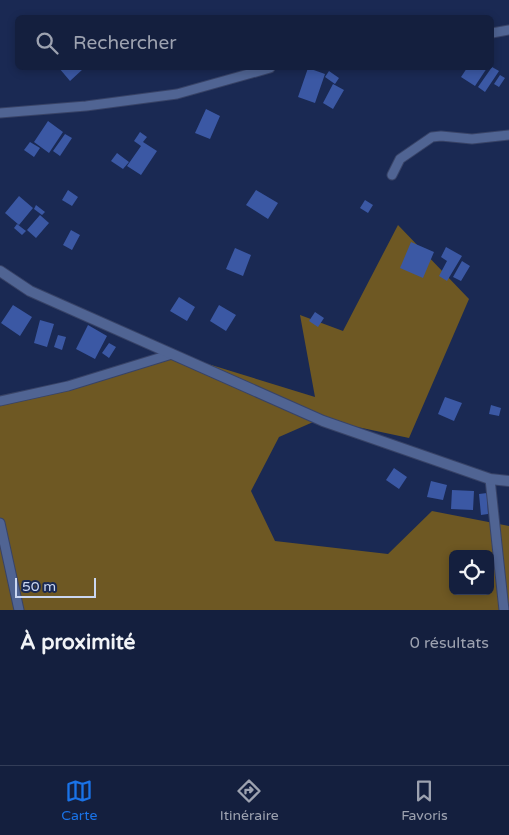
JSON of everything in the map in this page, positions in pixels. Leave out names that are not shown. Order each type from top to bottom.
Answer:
[{"type":"street","points":[[494,33],[509,30]]},
{"type":"street","points":[[0,113],[86,106],[177,94],[263,70]]},
{"type":"street","points":[[392,175],[400,159],[432,137],[472,139],[509,135]]},
{"type":"street","points":[[0,271],[30,291],[323,421],[490,479],[509,481]]},
{"type":"street","points":[[0,401],[68,386],[172,354]]},
{"type":"street","points":[[490,479],[504,610]]},
{"type":"street","points":[[0,523],[19,610]]},
{"type":"shaded area","points":[[398,225],[469,299],[409,438],[320,419],[279,437],[251,491],[275,541],[388,554],[432,511],[509,526],[509,610],[0,610],[0,399],[65,385],[169,352],[315,397],[300,315],[343,331]]},
{"type":"building","points":[[494,68],[499,71],[485,92],[478,87],[490,70],[494,70]]},
{"type":"building","points":[[61,70],[82,70],[70,81]]},
{"type":"building","points":[[307,70],[325,74],[315,103],[298,97]]},
{"type":"building","points":[[466,70],[486,70],[475,86],[461,77]]},
{"type":"building","points":[[329,71],[339,78],[335,84],[325,77]]},
{"type":"building","points":[[500,75],[505,78],[499,87],[494,84]]},
{"type":"building","points":[[333,84],[344,90],[333,109],[323,103]]},
{"type":"building","points":[[206,109],[220,116],[210,139],[195,133]]},
{"type":"building","points":[[48,121],[63,132],[49,153],[34,142]]},
{"type":"building","points":[[140,132],[147,137],[143,142],[157,151],[141,175],[127,166],[141,146],[134,141]]},
{"type":"building","points":[[65,134],[72,138],[60,156],[53,151]]},
{"type":"building","points":[[30,142],[40,148],[34,157],[24,150]]},
{"type":"building","points":[[117,153],[129,162],[123,169],[111,161]]},
{"type":"building","points":[[68,190],[78,197],[72,206],[62,200]]},
{"type":"building","points":[[256,190],[278,203],[268,219],[246,205]]},
{"type":"building","points":[[19,196],[33,208],[19,225],[5,213]]},
{"type":"building","points":[[365,200],[373,205],[368,213],[360,208]]},
{"type":"building","points":[[36,205],[45,212],[42,215],[34,209]]},
{"type":"building","points":[[40,215],[49,223],[36,238],[27,230]]},
{"type":"building","points":[[17,224],[26,231],[22,235],[14,228]]},
{"type":"building","points":[[71,230],[80,235],[72,250],[63,245]]},
{"type":"building","points":[[411,242],[434,252],[423,278],[400,268]]},
{"type":"building","points":[[446,247],[462,256],[447,281],[439,276],[447,261],[441,257]]},
{"type":"building","points":[[235,248],[251,255],[243,276],[226,269]]},
{"type":"building","points":[[462,261],[470,266],[461,281],[453,277]]},
{"type":"building","points":[[179,297],[195,307],[187,321],[170,311]]},
{"type":"building","points":[[13,305],[32,317],[20,336],[1,323]]},
{"type":"building","points":[[219,305],[236,315],[226,331],[210,321]]},
{"type":"building","points":[[315,312],[324,318],[318,327],[309,321]]},
{"type":"building","points":[[40,320],[54,324],[47,347],[34,343]]},
{"type":"building","points":[[88,325],[107,336],[95,359],[76,349]]},
{"type":"building","points":[[58,335],[66,337],[62,350],[54,347]]},
{"type":"building","points":[[109,343],[116,347],[109,358],[102,353]]},
{"type":"building","points":[[445,397],[462,403],[454,421],[438,414]]},
{"type":"building","points":[[491,405],[501,408],[499,416],[489,414]]},
{"type":"building","points":[[394,468],[407,477],[399,489],[386,480]]},
{"type":"building","points":[[431,481],[447,485],[443,500],[427,497]]},
{"type":"building","points":[[452,490],[474,491],[473,510],[451,509]]},
{"type":"building","points":[[487,493],[488,514],[481,515],[479,494]]}]
